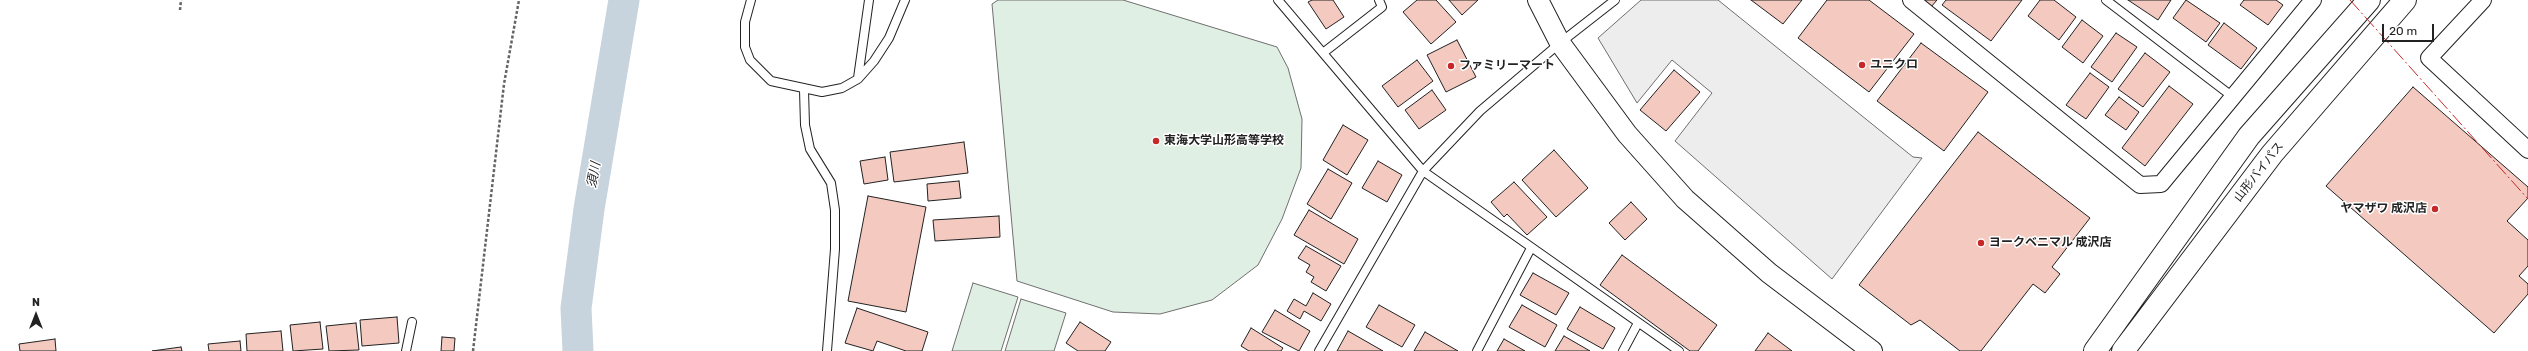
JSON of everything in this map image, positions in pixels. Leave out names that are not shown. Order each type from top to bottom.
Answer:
[{"type":"highway","points":[[2095,351],[2249,136],[2369,0]]},
{"type":"highway","name":"山形バイパス","points":[[2123,351],[2272,154],[2406,0]]},
{"type":"street","points":[[1538,0],[1560,43],[1627,134],[1685,199],[1769,273],[1872,351]]},
{"type":"street","points":[[1911,0],[2140,185],[2162,184],[2312,0]]},
{"type":"street","points":[[2483,0],[2429,58],[2528,150]]},
{"type":"lane","points":[[752,0],[745,22],[745,47],[750,60],[762,75],[771,81],[804,90],[822,92],[842,88],[858,79],[874,61],[889,38],[905,0]]},
{"type":"lane","points":[[858,79],[869,0]]},
{"type":"lane","points":[[1278,0],[1423,170],[1531,248],[1679,351]]},
{"type":"lane","points":[[1324,54],[1382,8],[1379,0]]},
{"type":"lane","points":[[1319,351],[1423,170],[1480,111],[1560,43],[1615,0]]},
{"type":"lane","points":[[2106,0],[2233,96]]},
{"type":"lane","points":[[804,90],[805,125],[810,149],[830,183],[835,210],[835,250],[827,351]]},
{"type":"lane","points":[[1477,351],[1531,248]]},
{"type":"lane","points":[[406,351],[412,322]]},
{"type":"lane","points":[[1624,351],[1638,323]]},
{"type":"path","points":[[180,10],[181,0]]},
{"type":"path","points":[[473,351],[504,84],[519,0]]},
{"type":"green space","name":"東海大学山形高等学校","points":[[998,0],[1123,0],[1277,47],[1288,68],[1302,119],[1301,168],[1282,219],[1258,265],[1212,300],[1160,314],[1113,312],[1017,281],[992,4]]},
{"type":"green space","points":[[973,283],[1018,297],[1001,351],[952,351]]},
{"type":"green space","points":[[1021,299],[1066,313],[1054,351],[1005,351]]},
{"type":"shaded area","points":[[1641,0],[1718,0],[1913,157],[1922,158],[1832,279],[1675,141],[1712,93],[1672,60],[1637,103],[1598,38]]},
{"type":"building","points":[[1312,0],[1333,0],[1344,17],[1326,29],[1308,2]]},
{"type":"building","points":[[1417,0],[1436,0],[1456,22],[1431,44],[1403,12]]},
{"type":"building","points":[[1449,0],[1478,0],[1462,15]]},
{"type":"building","points":[[1751,0],[1802,0],[1783,24]]},
{"type":"building","name":"ユニクロ","points":[[1827,0],[1869,0],[1914,34],[1869,92],[1798,38]]},
{"type":"building","points":[[1921,0],[1937,0],[1931,7]]},
{"type":"building","points":[[1946,0],[2022,0],[1991,41],[1942,5]]},
{"type":"building","points":[[2040,0],[2054,0],[2076,17],[2059,40],[2028,16]]},
{"type":"building","points":[[2128,0],[2171,0],[2158,20]]},
{"type":"building","points":[[2186,0],[2220,23],[2206,42],[2173,18]]},
{"type":"building","points":[[2244,0],[2276,0],[2283,5],[2268,25],[2240,5]]},
{"type":"building","points":[[2082,20],[2103,36],[2083,63],[2062,47]]},
{"type":"building","points":[[2224,23],[2257,48],[2241,69],[2208,45]]},
{"type":"building","points":[[2116,33],[2137,47],[2112,82],[2091,67]]},
{"type":"building","name":"ファミリーマート","points":[[1457,40],[1476,77],[1446,92],[1427,55]]},
{"type":"building","points":[[1921,43],[1988,92],[1944,151],[1877,101]]},
{"type":"building","points":[[2145,53],[2170,72],[2143,107],[2118,89]]},
{"type":"building","points":[[1417,60],[1433,81],[1398,107],[1382,86]]},
{"type":"building","points":[[1674,70],[1700,92],[1666,131],[1640,110]]},
{"type":"building","points":[[2090,73],[2109,87],[2086,119],[2066,105]]},
{"type":"building","points":[[2169,86],[2193,104],[2145,166],[2122,148]]},
{"type":"building","name":"ヤマザワ 成沢店","points":[[2413,87],[2528,187],[2528,198],[2507,221],[2528,240],[2528,266],[2519,276],[2528,284],[2528,294],[2494,333],[2326,186]]},
{"type":"building","points":[[1432,90],[1446,110],[1419,129],[1405,110]]},
{"type":"building","points":[[2119,97],[2139,112],[2126,130],[2105,115]]},
{"type":"building","points":[[1343,125],[1368,140],[1347,175],[1323,160]]},
{"type":"building","name":"ヨークベニマル 成沢店","points":[[1978,132],[2090,218],[2052,267],[2060,274],[2045,293],[2033,284],[1981,351],[1960,351],[1920,320],[1911,325],[1859,285]]},
{"type":"building","points":[[964,142],[968,173],[894,182],[890,152]]},
{"type":"building","points":[[1554,150],[1588,188],[1556,217],[1522,180]]},
{"type":"building","points":[[885,157],[888,180],[864,184],[860,161]]},
{"type":"building","points":[[1378,161],[1402,175],[1387,202],[1362,188]]},
{"type":"building","points":[[1328,169],[1352,183],[1331,219],[1307,204]]},
{"type":"building","points":[[959,181],[961,198],[928,201],[927,184]]},
{"type":"building","points":[[1514,182],[1547,217],[1527,235],[1507,214],[1504,217],[1491,202]]},
{"type":"building","points":[[868,196],[926,207],[906,312],[848,301]]},
{"type":"building","points":[[1631,202],[1647,219],[1625,240],[1609,223]]},
{"type":"building","points":[[1309,210],[1358,239],[1344,264],[1294,235]]},
{"type":"building","points":[[999,216],[1000,237],[935,241],[933,220]]},
{"type":"building","points":[[1306,246],[1341,266],[1326,291],[1311,282],[1314,277],[1306,272],[1310,265],[1298,258]]},
{"type":"building","points":[[1622,255],[1717,325],[1698,351],[1690,351],[1600,285]]},
{"type":"building","points":[[1533,273],[1569,293],[1556,315],[1520,295]]},
{"type":"building","points":[[1313,293],[1331,304],[1321,321],[1304,311],[1300,319],[1287,311],[1294,299],[1306,306]]},
{"type":"building","points":[[1379,305],[1415,325],[1402,347],[1366,327]]},
{"type":"building","points":[[1522,305],[1557,325],[1545,347],[1509,327]]},
{"type":"building","points":[[1580,307],[1615,328],[1603,349],[1567,329]]},
{"type":"building","points":[[857,308],[928,332],[922,351],[906,351],[877,341],[873,351],[845,343]]},
{"type":"building","points":[[1275,310],[1310,331],[1299,351],[1262,332]]},
{"type":"building","points":[[397,317],[399,343],[362,346],[360,320]]},
{"type":"building","points":[[320,322],[323,349],[293,351],[290,325]]},
{"type":"building","points":[[1080,322],[1111,342],[1105,351],[1078,351],[1066,343]]},
{"type":"building","points":[[356,323],[359,350],[329,351],[326,326]]},
{"type":"building","points":[[1251,328],[1283,348],[1281,351],[1249,351],[1241,346]]},
{"type":"building","points":[[281,331],[283,351],[247,351],[246,334]]},
{"type":"building","points":[[1348,331],[1383,351],[1337,351]]},
{"type":"building","points":[[1425,332],[1458,351],[1414,351]]},
{"type":"building","points":[[1768,333],[1792,351],[1755,351]]},
{"type":"building","points":[[1564,336],[1590,351],[1555,351]]},
{"type":"building","points":[[442,337],[455,338],[454,351],[441,351]]},
{"type":"building","points":[[55,339],[56,351],[20,351],[19,344]]},
{"type":"building","points":[[1504,339],[1525,351],[1497,351]]},
{"type":"building","points":[[240,341],[241,351],[209,351],[208,344]]},
{"type":"building","points":[[181,347],[182,351],[152,351]]},
{"type":"waterway","name":"須川","points":[[578,351],[576,308],[589,209],[624,0]]},
{"type":"power","points":[[2350,0],[2528,199]]},
{"type":"place","name":"ユニクロ","points":[[1862,65]]},
{"type":"place","name":"ファミリーマート","points":[[1451,66]]},
{"type":"place","name":"東海大学山形高等学校","points":[[1156,141]]},
{"type":"place","name":"ヤマザワ 成沢店","points":[[2435,209]]},
{"type":"place","name":"ヨークベニマル 成沢店","points":[[1981,243]]}]
